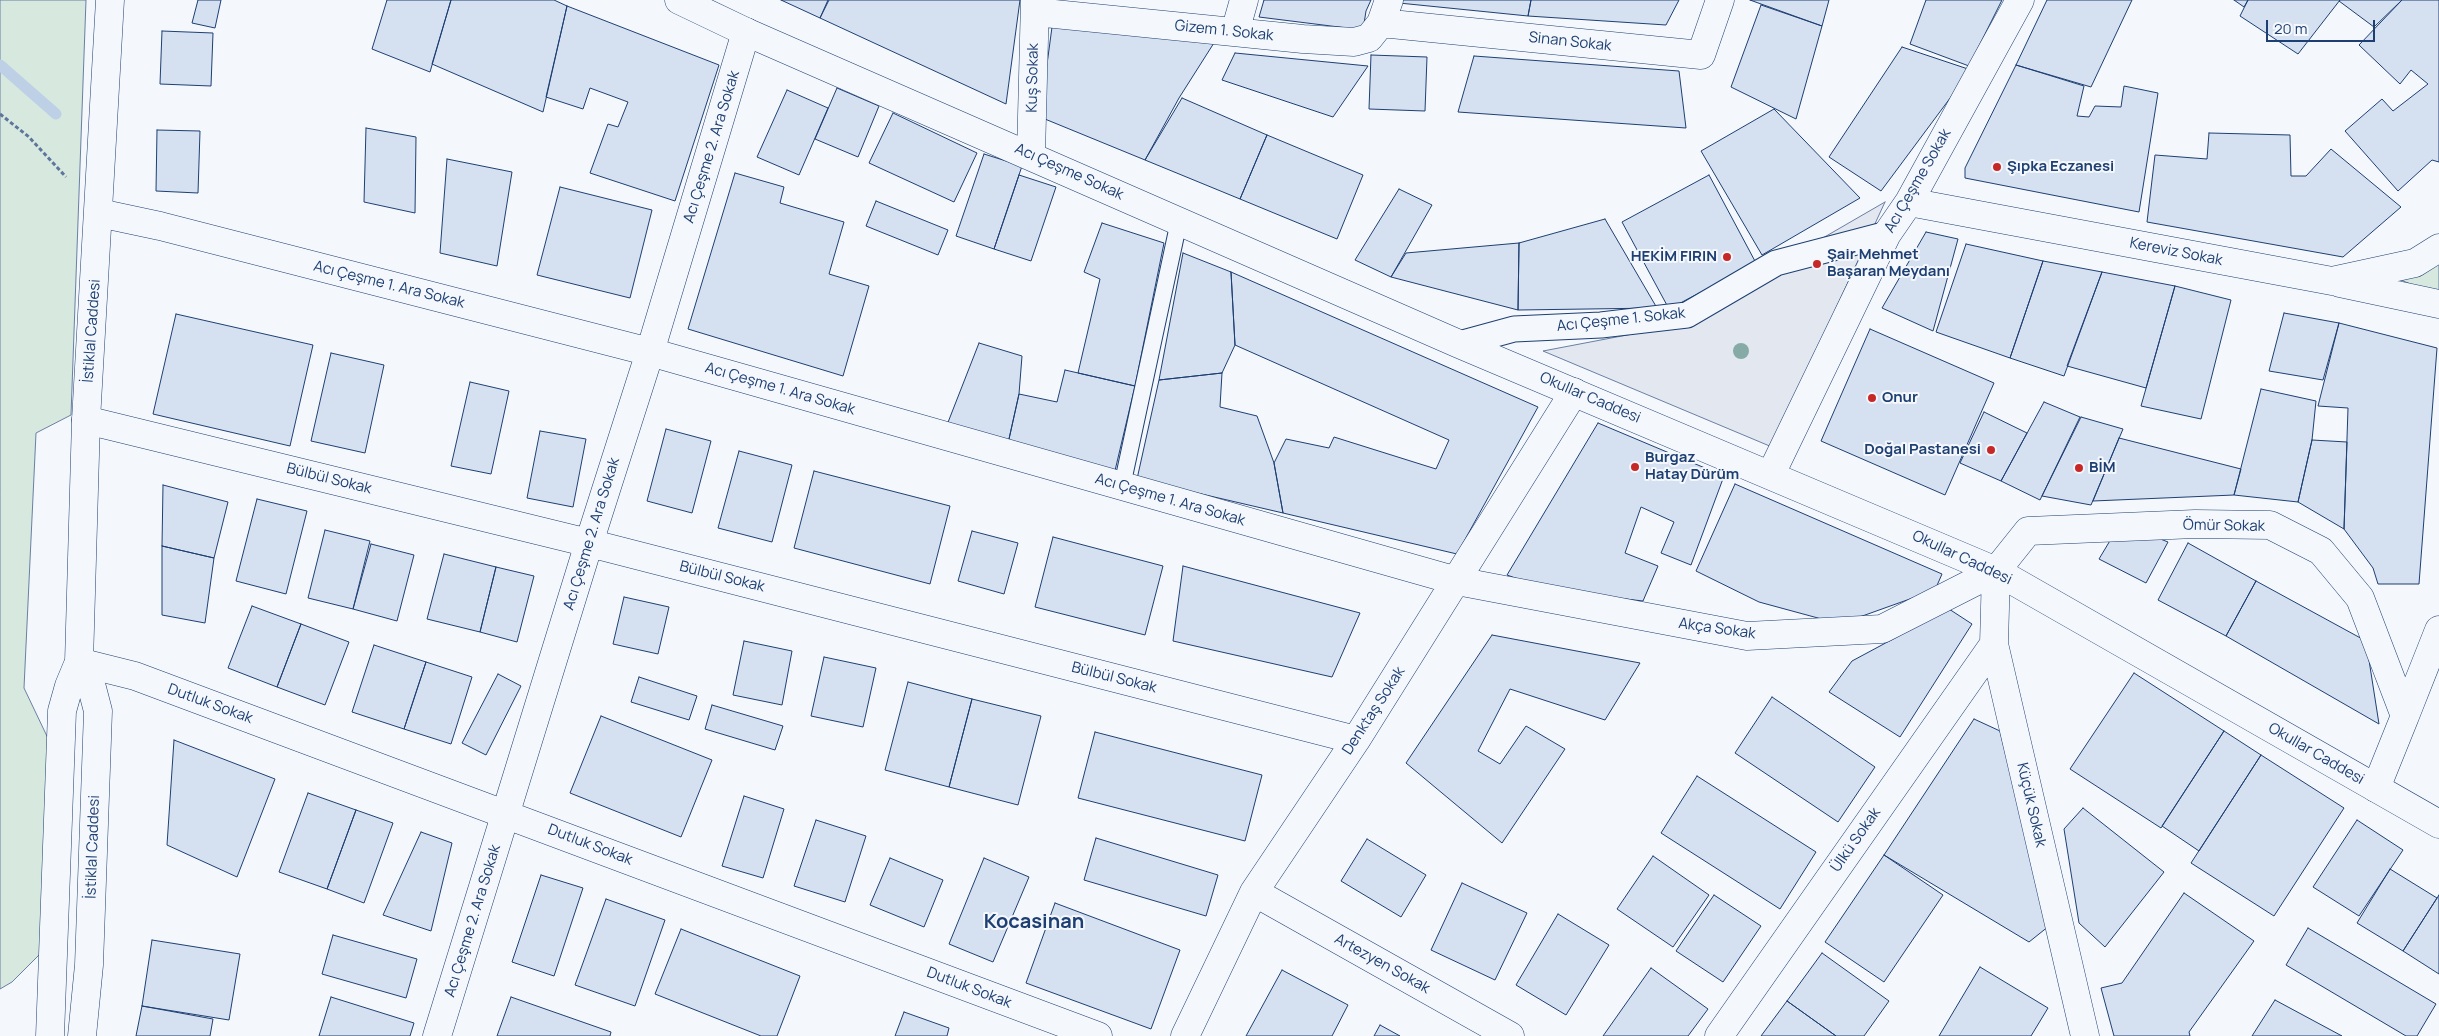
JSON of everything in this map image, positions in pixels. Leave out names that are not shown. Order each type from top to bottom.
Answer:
[{"type":"street","name":"İstiklal Caddesi","points":[[50,1036],[62,711],[69,686],[79,662],[86,420],[110,0]]},
{"type":"street","name":"Acı Çeşme Sokak","points":[[679,0],[746,32],[1031,155],[1459,344]]},
{"type":"street","points":[[1235,32],[1244,0]]},
{"type":"street","name":"Sinan Sokak","points":[[1385,11],[1702,55],[1720,0]]},
{"type":"street","name":"Acı Çeşme Sokak","points":[[1770,474],[1887,234],[1909,202],[2020,0]]},
{"type":"street","name":"Gizem 1. Sokak","points":[[1035,6],[1303,40],[1354,42],[1369,38],[1385,11]]},
{"type":"street","name":"Kuş Sokak","points":[[1031,155],[1035,6]]},
{"type":"street","name":"Acı Çeşme 2. Ara Sokak","points":[[437,1036],[650,352],[746,32]]},
{"type":"street","name":"Kereviz Sokak","points":[[1909,202],[2332,281],[2415,263],[2439,248]]},
{"type":"street","name":"Acı Çeşme 1. Ara Sokak","points":[[99,213],[160,226],[650,352],[1458,582]]},
{"type":"street","name":"Acı Çeşme 1. Sokak","points":[[1459,344],[1514,329],[1601,325],[1687,315],[1776,263],[1887,234]]},
{"type":"street","points":[[2332,281],[2439,304]]},
{"type":"street","name":"Okullar Caddesi","points":[[1459,344],[1996,571],[2439,824]]},
{"type":"street","name":"Denktaş Sokak","points":[[1185,1036],[1254,892],[1356,740],[1458,582],[1574,392]]},
{"type":"street","name":"Bülbül Sokak","points":[[86,420],[589,543],[1356,740]]},
{"type":"street","name":"Ömür Sokak","points":[[1996,571],[2028,531],[2195,524],[2270,525],[2321,551],[2360,598],[2405,716]]},
{"type":"street","name":"Akça Sokak","points":[[1458,582],[1747,636],[1882,628],[1996,571]]},
{"type":"street","name":"Küçük Sokak","points":[[1996,571],[1994,644],[2085,1036]]},
{"type":"street","points":[[2376,788],[2439,630]]},
{"type":"street","name":"Ülkü Sokak","points":[[1718,1036],[1994,644]]},
{"type":"street","name":"İstiklal Caddesi","points":[[79,662],[92,688],[98,711],[89,965],[82,1036]]},
{"type":"street","name":"Dutluk Sokak","points":[[79,662],[135,676],[1098,1036]]},
{"type":"street","name":"Artezyen Sokak","points":[[1254,892],[1510,1036]]},
{"type":"lane","points":[[1122,486],[1179,220]]},
{"type":"path","points":[[0,114],[29,137],[99,213]]},
{"type":"shaded area","points":[[0,0],[86,0],[71,415],[36,433],[24,688],[55,753],[44,950],[12,982],[0,989]]},
{"type":"shaded area","name":"Şair Mehmet Başaran Meydanı","points":[[1885,202],[1772,447],[1543,351],[1669,327]]},
{"type":"shaded area","points":[[2439,260],[2439,296],[2389,275]]},
{"type":"building","points":[[198,0],[221,0],[215,28],[192,23]]},
{"type":"building","points":[[387,0],[451,0],[430,72],[372,49]]},
{"type":"building","points":[[451,0],[554,0],[567,6],[543,112],[432,64]]},
{"type":"building","points":[[781,0],[828,0],[820,18]]},
{"type":"building","points":[[829,0],[1020,0],[1006,104],[820,18]]},
{"type":"building","points":[[1264,0],[1371,0],[1366,11],[1363,30],[1259,17]]},
{"type":"building","points":[[1390,0],[1531,0],[1528,16],[1389,2]]},
{"type":"building","points":[[1531,0],[1679,0],[1666,25],[1528,16]]},
{"type":"building","points":[[1750,0],[1829,0],[1822,26]]},
{"type":"building","points":[[1926,0],[2002,0],[1969,66],[1910,44]]},
{"type":"building","points":[[2047,0],[2132,0],[2091,87],[2016,65]]},
{"type":"building","points":[[2234,0],[2248,0],[2244,7]]},
{"type":"building","points":[[2248,0],[2340,0],[2298,54],[2240,16]]},
{"type":"building","points":[[2340,0],[2402,0],[2374,27]]},
{"type":"building","points":[[2402,0],[2439,0],[2439,162],[2432,160],[2398,191],[2345,131],[2382,99],[2393,111],[2428,84],[2411,70],[2400,84],[2359,45]]},
{"type":"building","points":[[1761,5],[1822,26],[1796,119],[1731,87]]},
{"type":"building","points":[[567,6],[719,65],[675,201],[590,173],[608,124],[618,127],[628,102],[590,88],[583,109],[546,97]]},
{"type":"building","points":[[1052,27],[1219,35],[1179,98],[1145,160],[1040,117]]},
{"type":"building","points":[[162,31],[213,33],[211,86],[160,84]]},
{"type":"building","points":[[1902,47],[1971,70],[1881,191],[1829,157]]},
{"type":"building","points":[[1235,53],[1368,66],[1333,117],[1222,80]]},
{"type":"building","points":[[1371,55],[1427,57],[1425,111],[1369,109]]},
{"type":"building","points":[[1474,56],[1679,71],[1686,128],[1458,112]]},
{"type":"building","points":[[2016,65],[2084,86],[2077,116],[2089,117],[2095,106],[2121,107],[2124,86],[2158,93],[2139,212],[1965,178],[1965,168]]},
{"type":"building","points":[[837,88],[879,106],[858,157],[815,139]]},
{"type":"building","points":[[787,90],[828,108],[799,175],[757,157]]},
{"type":"building","points":[[1182,98],[1267,135],[1240,199],[1145,160]]},
{"type":"building","points":[[1774,109],[1860,198],[1762,255],[1701,151]]},
{"type":"building","points":[[893,113],[977,153],[954,202],[869,163]]},
{"type":"building","points":[[366,128],[416,137],[415,213],[364,202]]},
{"type":"building","points":[[157,130],[200,131],[198,193],[156,191]]},
{"type":"building","points":[[2209,133],[2290,135],[2291,176],[2306,176],[2331,149],[2401,207],[2343,257],[2147,222],[2155,155],[2207,159]]},
{"type":"building","points":[[1267,135],[1363,175],[1337,239],[1240,199]]},
{"type":"building","points":[[984,154],[1022,166],[994,249],[956,236]]},
{"type":"building","points":[[447,159],[512,172],[497,266],[440,253]]},
{"type":"building","points":[[735,173],[784,187],[780,203],[844,222],[829,274],[869,286],[843,376],[688,329]]},
{"type":"building","points":[[1019,175],[1056,187],[1031,261],[994,249]]},
{"type":"building","points":[[1709,175],[1756,263],[1669,309],[1622,222]]},
{"type":"building","points":[[560,187],[652,210],[630,298],[537,275]]},
{"type":"building","points":[[1399,189],[1432,205],[1391,277],[1355,260]]},
{"type":"building","points":[[876,201],[948,230],[938,255],[866,226]]},
{"type":"building","points":[[1605,219],[1657,308],[1518,310],[1519,243]]},
{"type":"building","points":[[1102,223],[1164,243],[1135,386],[1078,373],[1100,279],[1084,272]]},
{"type":"building","points":[[1926,232],[1958,239],[1933,331],[1882,308]]},
{"type":"building","points":[[1519,243],[1518,310],[1391,277],[1406,253]]},
{"type":"building","points":[[1966,244],[2043,261],[2010,358],[1936,332]]},
{"type":"building","points":[[1183,253],[1231,272],[1235,345],[1222,373],[1159,380]]},
{"type":"building","points":[[2043,261],[2102,272],[2064,376],[2010,358]]},
{"type":"building","points":[[1231,272],[1538,407],[1457,554],[1283,513],[1274,463],[1286,439],[1329,448],[1334,437],[1436,469],[1449,440],[1235,345]]},
{"type":"building","points":[[2102,272],[2175,286],[2146,388],[2067,366]]},
{"type":"building","points":[[2175,286],[2231,300],[2201,419],[2141,406]]},
{"type":"building","points":[[2284,313],[2339,323],[2323,380],[2269,371]]},
{"type":"building","points":[[176,314],[313,345],[290,446],[153,414]]},
{"type":"building","points":[[2339,323],[2437,348],[2419,584],[2378,584],[2373,568],[2344,529],[2348,408],[2318,406]]},
{"type":"building","points":[[1870,329],[1994,383],[1945,495],[1821,441]]},
{"type":"building","points":[[979,343],[1022,356],[1019,394],[1007,448],[945,430]]},
{"type":"building","points":[[331,353],[384,365],[365,453],[311,441]]},
{"type":"building","points":[[1065,370],[1135,386],[1113,479],[1007,448],[1019,394],[1057,402]]},
{"type":"building","points":[[1222,373],[1220,407],[1257,416],[1274,463],[1283,513],[1137,479],[1159,380]]},
{"type":"building","points":[[470,382],[509,391],[491,474],[451,466]]},
{"type":"building","points":[[2261,389],[2316,401],[2312,440],[2298,502],[2234,495]]},
{"type":"building","points":[[2044,402],[2080,417],[2040,500],[2001,481]]},
{"type":"building","points":[[1984,412],[2027,433],[2001,481],[1960,463]]},
{"type":"building","points":[[2081,417],[2123,429],[2091,505],[2042,496]]},
{"type":"building","points":[[1598,423],[1724,476],[1691,565],[1661,553],[1674,522],[1641,507],[1625,553],[1658,566],[1643,601],[1548,590],[1507,575]]},
{"type":"building","points":[[666,429],[711,441],[692,513],[647,501]]},
{"type":"building","points":[[540,431],[586,439],[573,507],[527,498]]},
{"type":"building","points":[[2119,438],[2241,469],[2234,495],[2093,501]]},
{"type":"building","points":[[2312,440],[2347,442],[2344,529],[2298,502]]},
{"type":"building","points":[[739,451],[792,465],[772,542],[718,528]]},
{"type":"building","points":[[814,471],[950,506],[930,584],[794,548]]},
{"type":"building","points":[[1735,484],[1942,574],[1935,590],[1840,624],[1759,602],[1696,571]]},
{"type":"building","points":[[163,485],[228,502],[214,558],[162,546]]},
{"type":"building","points":[[257,499],[307,511],[286,594],[236,581]]},
{"type":"building","points":[[325,530],[370,541],[353,609],[308,598]]},
{"type":"building","points":[[972,531],[1018,543],[1004,594],[958,581]]},
{"type":"building","points":[[2140,531],[2168,542],[2146,583],[2099,559],[2111,539]]},
{"type":"building","points":[[1053,537],[1163,566],[1145,635],[1035,607]]},
{"type":"building","points":[[2188,543],[2256,581],[2226,636],[2158,600]]},
{"type":"building","points":[[371,544],[414,555],[397,621],[353,609]]},
{"type":"building","points":[[162,546],[214,558],[205,623],[162,615]]},
{"type":"building","points":[[444,554],[496,567],[480,632],[427,619]]},
{"type":"building","points":[[1183,566],[1360,613],[1332,677],[1173,641]]},
{"type":"building","points":[[496,567],[534,576],[517,642],[480,632]]},
{"type":"building","points":[[2256,581],[2366,641],[2379,724],[2226,636]]},
{"type":"building","points":[[624,597],[669,607],[658,654],[613,644]]},
{"type":"building","points":[[252,606],[301,624],[277,687],[228,668]]},
{"type":"building","points":[[1949,609],[1972,624],[1900,737],[1829,692],[1852,661]]},
{"type":"building","points":[[301,624],[349,642],[325,705],[277,687]]},
{"type":"building","points":[[1492,635],[1640,663],[1605,720],[1510,689],[1478,751],[1500,764],[1526,726],[1565,749],[1502,843],[1406,763]]},
{"type":"building","points":[[744,641],[792,651],[782,705],[733,695]]},
{"type":"building","points":[[374,645],[426,662],[404,729],[352,712]]},
{"type":"building","points":[[824,657],[876,668],[863,727],[811,716]]},
{"type":"building","points":[[426,662],[472,677],[451,744],[404,729]]},
{"type":"building","points":[[2134,673],[2224,731],[2161,828],[2070,769]]},
{"type":"building","points":[[498,674],[521,686],[486,755],[462,743]]},
{"type":"building","points":[[639,677],[697,696],[689,720],[631,702]]},
{"type":"building","points":[[908,682],[972,699],[949,787],[885,770]]},
{"type":"building","points":[[1772,697],[1875,767],[1838,822],[1735,753]]},
{"type":"building","points":[[972,699],[1041,716],[1018,805],[949,787]]},
{"type":"building","points":[[712,705],[783,726],[775,750],[705,729]]},
{"type":"building","points":[[601,716],[712,760],[681,837],[570,793]]},
{"type":"building","points":[[1974,719],[2000,731],[2049,926],[2029,942],[1884,855]]},
{"type":"building","points":[[2224,731],[2261,755],[2199,851],[2162,826]]},
{"type":"building","points":[[1095,732],[1262,775],[1245,841],[1078,798]]},
{"type":"building","points":[[174,740],[275,779],[237,877],[167,845]]},
{"type":"building","points":[[2261,755],[2344,808],[2274,916],[2191,863]]},
{"type":"building","points":[[1697,776],[1816,852],[1780,909],[1661,833]]},
{"type":"building","points":[[308,793],[356,810],[327,889],[279,872]]},
{"type":"building","points":[[744,796],[784,809],[763,878],[722,866]]},
{"type":"building","points":[[2083,808],[2164,872],[2105,947],[2079,923],[2064,829]]},
{"type":"building","points":[[356,810],[393,823],[364,903],[327,889]]},
{"type":"building","points":[[816,820],[866,836],[845,902],[794,886]]},
{"type":"building","points":[[2357,820],[2403,850],[2359,916],[2313,887]]},
{"type":"building","points":[[421,832],[452,843],[431,931],[383,915]]},
{"type":"building","points":[[1096,838],[1218,875],[1206,916],[1084,880]]},
{"type":"building","points":[[1367,839],[1426,875],[1401,917],[1341,881]]},
{"type":"building","points":[[1884,855],[1943,895],[1884,982],[1825,942]]},
{"type":"building","points":[[1653,856],[1709,895],[1673,947],[1617,909]]},
{"type":"building","points":[[890,858],[943,880],[924,927],[870,905]]},
{"type":"building","points":[[984,858],[1029,877],[993,962],[949,944]]},
{"type":"building","points":[[2390,869],[2437,898],[2403,951],[2357,923]]},
{"type":"building","points":[[541,875],[583,888],[554,976],[512,962]]},
{"type":"building","points":[[1462,883],[1527,913],[1495,980],[1431,950]]},
{"type":"building","points":[[2184,893],[2254,941],[2189,1032],[2190,1036],[2114,1036],[2101,988],[2122,983]]},
{"type":"building","points":[[1714,895],[1761,926],[1723,982],[1676,951]]},
{"type":"building","points":[[2439,895],[2439,974],[2403,951]]},
{"type":"building","points":[[606,899],[665,920],[635,1006],[575,985]]},
{"type":"building","points":[[1055,903],[1180,950],[1151,1029],[1026,983]]},
{"type":"building","points":[[1558,914],[1609,945],[1566,1015],[1516,985]]},
{"type":"building","points":[[2308,928],[2436,1004],[2417,1036],[2406,1036],[2286,965]]},
{"type":"building","points":[[681,929],[800,976],[777,1036],[761,1036],[655,994]]},
{"type":"building","points":[[333,935],[417,959],[406,998],[322,974]]},
{"type":"building","points":[[152,940],[240,954],[229,1020],[142,1006]]},
{"type":"building","points":[[1822,953],[1889,1001],[1864,1036],[1836,1036],[1787,1001]]},
{"type":"building","points":[[1980,967],[2048,1008],[2031,1036],[1939,1036]]},
{"type":"building","points":[[1651,968],[1708,1009],[1688,1036],[1603,1036]]},
{"type":"building","points":[[1282,970],[1348,1005],[1332,1036],[1246,1036]]},
{"type":"building","points":[[331,997],[414,1023],[410,1036],[319,1036]]},
{"type":"building","points":[[511,997],[611,1032],[610,1036],[497,1036]]},
{"type":"building","points":[[2275,1000],[2342,1036],[2252,1036]]},
{"type":"building","points":[[1787,1001],[1836,1036],[1761,1036]]},
{"type":"building","points":[[142,1006],[213,1019],[210,1036],[136,1036]]},
{"type":"building","points":[[904,1012],[949,1028],[947,1036],[895,1036]]},
{"type":"building","points":[[1380,1025],[1400,1036],[1374,1036]]},
{"type":"waterway","points":[[0,65],[56,114]]},
{"type":"place","name":"Şıpka Eczanesi","points":[[1997,167]]},
{"type":"place","name":"HEKİM FIRIN","points":[[1727,257]]},
{"type":"place","name":"Şair Mehmet Başaran Meydanı","points":[[1817,264]]},
{"type":"place","name":"Onur","points":[[1872,398]]},
{"type":"place","name":"Doğal Pastanesi","points":[[1991,450]]},
{"type":"place","name":"Burgaz Hatay Dürüm","points":[[1635,467]]},
{"type":"place","name":"BİM","points":[[2079,468]]},
{"type":"district","name":"Kocasinan","points":[[1034,922]]}]
